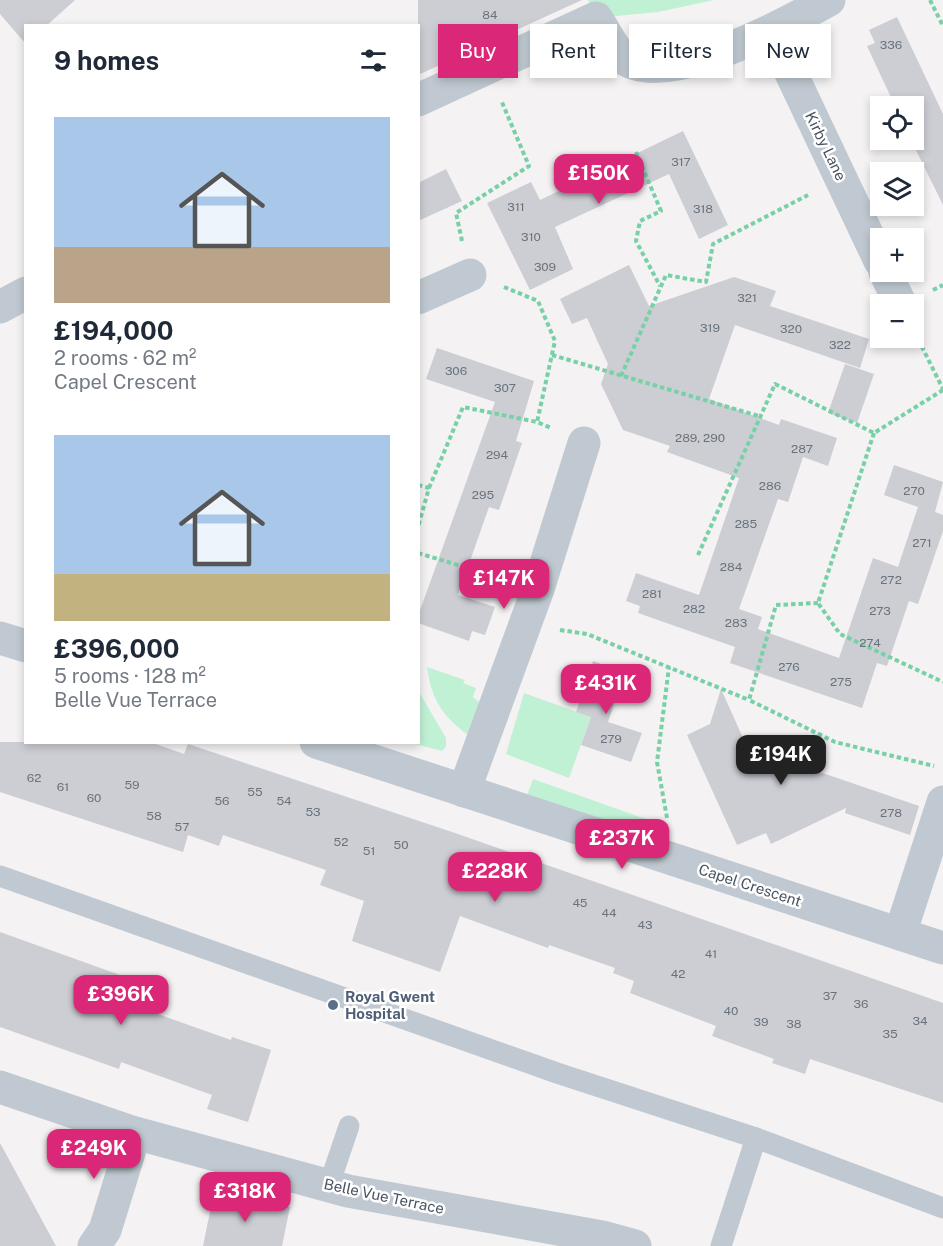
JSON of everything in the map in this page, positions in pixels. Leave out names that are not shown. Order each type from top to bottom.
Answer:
[{"type":"street","points":[[784,24],[829,0]]},
{"type":"street","points":[[518,51],[592,9],[623,57],[653,68],[687,64],[745,41]]},
{"type":"street","points":[[420,99],[466,78]]},
{"type":"street","name":"Kirby Lane","points":[[793,78],[870,240]]},
{"type":"street","points":[[420,297],[471,275]]},
{"type":"street","points":[[0,307],[24,294]]},
{"type":"street","points":[[464,791],[538,589],[584,443]]},
{"type":"street","points":[[0,638],[24,645]]},
{"type":"street","name":"Capel Crescent","points":[[322,744],[943,948]]},
{"type":"street","points":[[900,934],[943,802]]},
{"type":"street","name":"Belle Vue Terrace","points":[[0,1087],[135,1133],[329,1185],[635,1246]]},
{"type":"street","points":[[103,1243],[135,1133]]},
{"type":"lane","points":[[0,876],[557,1073],[756,1138],[943,1208]]},
{"type":"lane","points":[[329,1185],[349,1126]]},
{"type":"lane","points":[[721,1246],[756,1138]]},
{"type":"path","points":[[930,0],[943,26]]},
{"type":"path","points":[[492,78],[529,166],[456,213],[471,275],[538,301],[555,341],[537,422]]},
{"type":"path","points":[[636,152],[661,211],[640,221],[636,241],[661,287]]},
{"type":"path","points":[[621,376],[666,275],[706,282],[714,244],[841,178]]},
{"type":"path","points":[[818,603],[874,433],[943,390],[923,348]]},
{"type":"path","points":[[552,355],[762,417]]},
{"type":"path","points":[[699,555],[775,384],[874,433]]},
{"type":"path","points":[[420,519],[429,489],[463,407],[537,422],[584,443]]},
{"type":"path","points":[[420,486],[429,489]]},
{"type":"path","points":[[420,554],[538,589]]},
{"type":"path","points":[[818,603],[840,634],[943,682]]},
{"type":"path","points":[[749,700],[776,605],[818,603]]},
{"type":"path","points":[[525,626],[587,634],[749,700],[835,742],[943,768]]},
{"type":"path","points":[[669,667],[657,762],[674,860]]},
{"type":"green space","points":[[588,0],[714,0],[658,12],[596,18]]},
{"type":"green space","points":[[427,667],[465,680],[463,683],[476,688],[473,697],[488,710],[478,742],[458,727],[443,711],[433,692]]},
{"type":"green space","points":[[524,693],[591,717],[569,778],[506,754]]},
{"type":"green space","points":[[420,694],[446,738],[446,747],[442,751],[415,744],[420,744]]},
{"type":"green space","points":[[533,779],[651,821],[658,844],[526,798]]},
{"type":"building","points":[[0,0],[75,0],[48,24],[24,24],[24,42],[0,14]]},
{"type":"building","points":[[418,0],[582,0],[518,29],[518,24],[438,24],[438,66],[420,74],[420,24],[418,24]]},
{"type":"building","points":[[897,17],[943,114],[943,205],[924,162],[916,150],[924,150],[924,96],[890,96],[867,46],[875,43],[869,30]]},
{"type":"building","points":[[683,131],[728,225],[699,239],[669,174],[555,227],[573,269],[530,290],[487,203],[531,182],[540,200]]},
{"type":"building","points":[[446,169],[462,201],[420,220],[420,182]]},
{"type":"building","points":[[629,265],[649,306],[734,277],[776,291],[770,306],[869,339],[860,368],[735,325],[709,399],[779,425],[781,419],[837,438],[828,466],[803,457],[788,502],[778,499],[739,609],[762,617],[758,629],[839,658],[873,558],[898,567],[918,507],[884,495],[894,465],[943,482],[935,512],[943,515],[943,531],[918,604],[909,601],[887,666],[877,663],[862,708],[730,663],[735,647],[638,613],[640,606],[626,601],[636,573],[699,595],[739,478],[667,452],[670,446],[623,430],[601,384],[608,364],[587,318],[572,324],[560,299]]},
{"type":"building","points":[[437,348],[534,381],[516,441],[522,443],[499,510],[489,507],[458,595],[495,607],[485,635],[472,631],[469,641],[420,624],[420,610],[495,402],[426,379]]},
{"type":"building","points":[[845,364],[874,374],[857,423],[828,413]]},
{"type":"building","points":[[593,661],[624,672],[608,722],[642,733],[631,762],[581,745],[591,717],[576,712]]},
{"type":"building","points":[[721,689],[748,749],[771,739],[813,756],[808,768],[919,806],[910,835],[845,813],[846,808],[771,844],[766,833],[737,845],[687,735],[710,724]]},
{"type":"building","points":[[0,742],[156,744],[184,754],[188,744],[455,833],[943,1003],[943,1103],[810,1059],[805,1074],[772,1063],[774,1059],[712,1036],[716,1026],[630,993],[634,981],[613,973],[615,968],[549,945],[548,948],[460,916],[440,972],[352,941],[364,901],[320,885],[326,870],[223,835],[219,846],[188,835],[183,852],[0,792]]},
{"type":"building","points":[[0,932],[159,989],[152,1012],[231,1040],[232,1037],[271,1050],[248,1122],[207,1109],[212,1095],[121,1062],[119,1069],[0,1027]]},
{"type":"building","points":[[0,1143],[56,1246],[0,1246]]},
{"type":"building","points":[[214,1192],[290,1207],[282,1246],[203,1246]]},
{"type":"place","name":"Royal Gwent Hospital","points":[[333,1005]]}]
